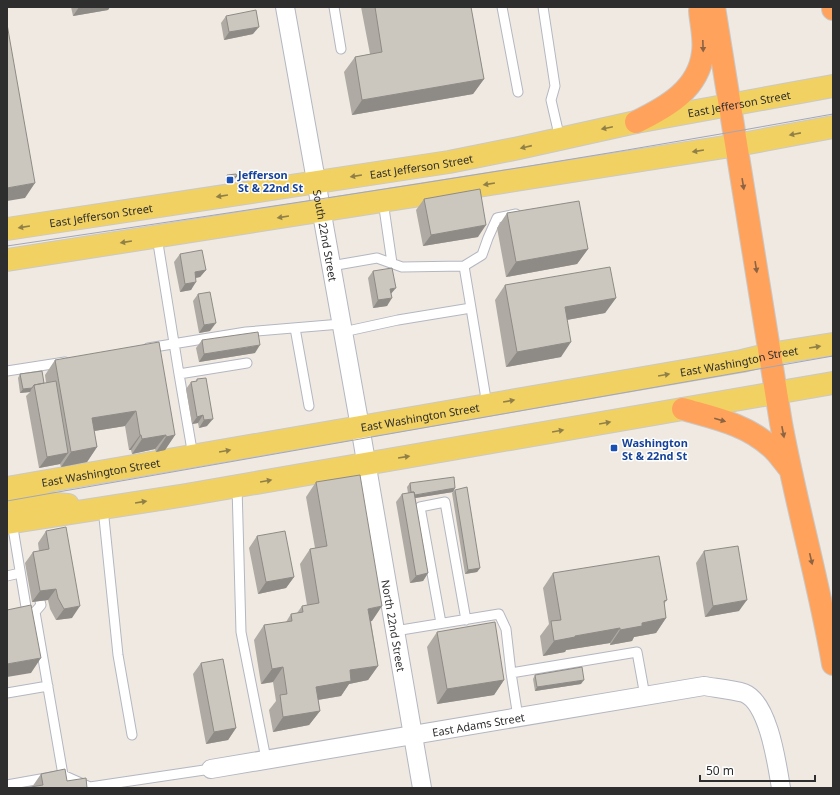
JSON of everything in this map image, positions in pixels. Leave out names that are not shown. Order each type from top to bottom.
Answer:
[{"type":"highway","points":[[636,122],[661,110],[673,102],[684,92],[695,78],[700,66],[703,51],[700,12],[701,7]]},
{"type":"highway","points":[[714,7],[789,468],[824,614],[833,664]]},
{"type":"highway","points":[[683,409],[734,424],[751,432],[771,447],[789,468]]},
{"type":"main road","name":"East Jefferson Street","points":[[7,230],[449,162],[636,122],[833,86]]},
{"type":"main road","points":[[7,260],[737,145],[833,127]]},
{"type":"main road","name":"East Washington Street","points":[[7,488],[742,362],[770,354],[833,344]]},
{"type":"main road","name":"East Washington Street","points":[[10,523],[237,486],[833,384]]},
{"type":"main road","name":"East Washington Street","points":[[7,500],[103,508]]},
{"type":"street","name":"South 22nd Street","points":[[285,7],[366,464]]},
{"type":"street","name":"North 22nd Street","points":[[366,464],[422,788]]},
{"type":"street","name":"East Adams Street","points":[[211,769],[704,686],[745,694],[757,704],[772,740],[781,788]]},
{"type":"lane","points":[[334,7],[341,49]]},
{"type":"lane","points":[[502,7],[518,92]]},
{"type":"lane","points":[[542,7],[555,86],[551,100],[560,139]]},
{"type":"lane","points":[[383,201],[392,263]]},
{"type":"lane","points":[[331,266],[377,258],[402,267],[464,266],[482,255],[497,218],[527,212]]},
{"type":"lane","points":[[157,237],[194,456]]},
{"type":"lane","points":[[464,266],[487,405]]},
{"type":"lane","points":[[136,350],[246,332],[295,328],[342,328],[472,308]]},
{"type":"lane","points":[[295,328],[309,406]]},
{"type":"lane","points":[[7,371],[75,360]]},
{"type":"lane","points":[[179,374],[247,363]]},
{"type":"lane","points":[[237,486],[241,632],[266,759]]},
{"type":"lane","points":[[441,624],[420,507],[445,502],[466,620]]},
{"type":"lane","points":[[103,508],[118,656],[132,735]]},
{"type":"lane","points":[[10,523],[20,573],[31,612],[48,686],[63,775]]},
{"type":"lane","points":[[17,552],[28,559]]},
{"type":"lane","points":[[7,576],[20,573]]},
{"type":"lane","points":[[7,616],[31,612],[41,605],[40,601]]},
{"type":"lane","points":[[395,631],[500,614],[506,628],[518,717]]},
{"type":"lane","points":[[511,674],[637,652],[645,696]]},
{"type":"lane","points":[[7,693],[48,686]]},
{"type":"lane","points":[[7,785],[63,775],[90,788],[139,784],[211,769]]},
{"type":"building","points":[[375,7],[471,7],[484,79],[362,100],[355,57],[382,52]]},
{"type":"building","points":[[256,10],[259,27],[229,32],[226,16]]},
{"type":"building","points":[[7,24],[35,183],[7,188]]},
{"type":"building","points":[[236,174],[237,176],[228,178],[227,175]]},
{"type":"building","points":[[480,189],[486,225],[431,235],[424,199]]},
{"type":"building","points":[[579,201],[588,249],[516,262],[507,213]]},
{"type":"building","points":[[202,250],[206,270],[195,272],[196,282],[185,284],[180,254]]},
{"type":"building","points":[[610,267],[616,298],[565,307],[571,342],[517,352],[505,285]]},
{"type":"building","points":[[392,268],[396,288],[390,289],[392,298],[378,300],[373,271]]},
{"type":"building","points":[[210,292],[216,323],[204,325],[198,294]]},
{"type":"building","points":[[258,332],[260,345],[204,354],[202,340]]},
{"type":"building","points":[[159,342],[175,435],[142,439],[136,411],[92,418],[97,447],[71,452],[55,360]]},
{"type":"building","points":[[42,371],[44,383],[34,385],[32,388],[23,389],[20,374]]},
{"type":"building","points":[[206,378],[213,419],[204,420],[203,415],[197,417],[191,382],[197,381],[197,379]]},
{"type":"building","points":[[56,381],[68,453],[47,457],[34,385]]},
{"type":"building","points":[[360,475],[382,606],[368,609],[378,666],[350,670],[351,681],[316,687],[320,711],[283,717],[280,695],[287,694],[283,667],[272,669],[264,625],[292,621],[291,614],[303,612],[302,606],[319,603],[310,549],[327,546],[316,482]]},
{"type":"building","points":[[454,477],[455,488],[415,495],[414,492],[411,492],[410,483]]},
{"type":"building","points":[[467,487],[480,568],[468,570],[455,490]]},
{"type":"building","points":[[414,492],[428,573],[416,576],[402,494]]},
{"type":"building","points":[[66,527],[80,606],[64,609],[58,598],[56,589],[40,591],[33,552],[49,549],[46,531]]},
{"type":"building","points":[[285,531],[294,577],[266,582],[257,536]]},
{"type":"building","points":[[738,546],[747,600],[713,606],[704,551]]},
{"type":"building","points":[[659,556],[667,600],[664,601],[666,618],[642,623],[642,626],[620,630],[620,628],[554,641],[551,621],[561,620],[553,573]]},
{"type":"building","points":[[31,605],[41,658],[7,664],[7,610]]},
{"type":"building","points":[[495,622],[504,680],[447,689],[437,632]]},
{"type":"building","points":[[223,659],[236,728],[214,732],[201,663]]},
{"type":"building","points":[[582,667],[584,680],[537,687],[535,675]]},
{"type":"building","points":[[65,769],[67,781],[86,778],[87,788],[25,788],[43,785],[41,774]]},
{"type":"tram line","points":[[7,246],[524,167],[833,114]]},
{"type":"tram line","points":[[7,501],[833,356]]},
{"type":"place","name":"Jefferson St & 22nd St","points":[[230,180]]},
{"type":"place","name":"Washington St & 22nd St","points":[[614,448]]}]
